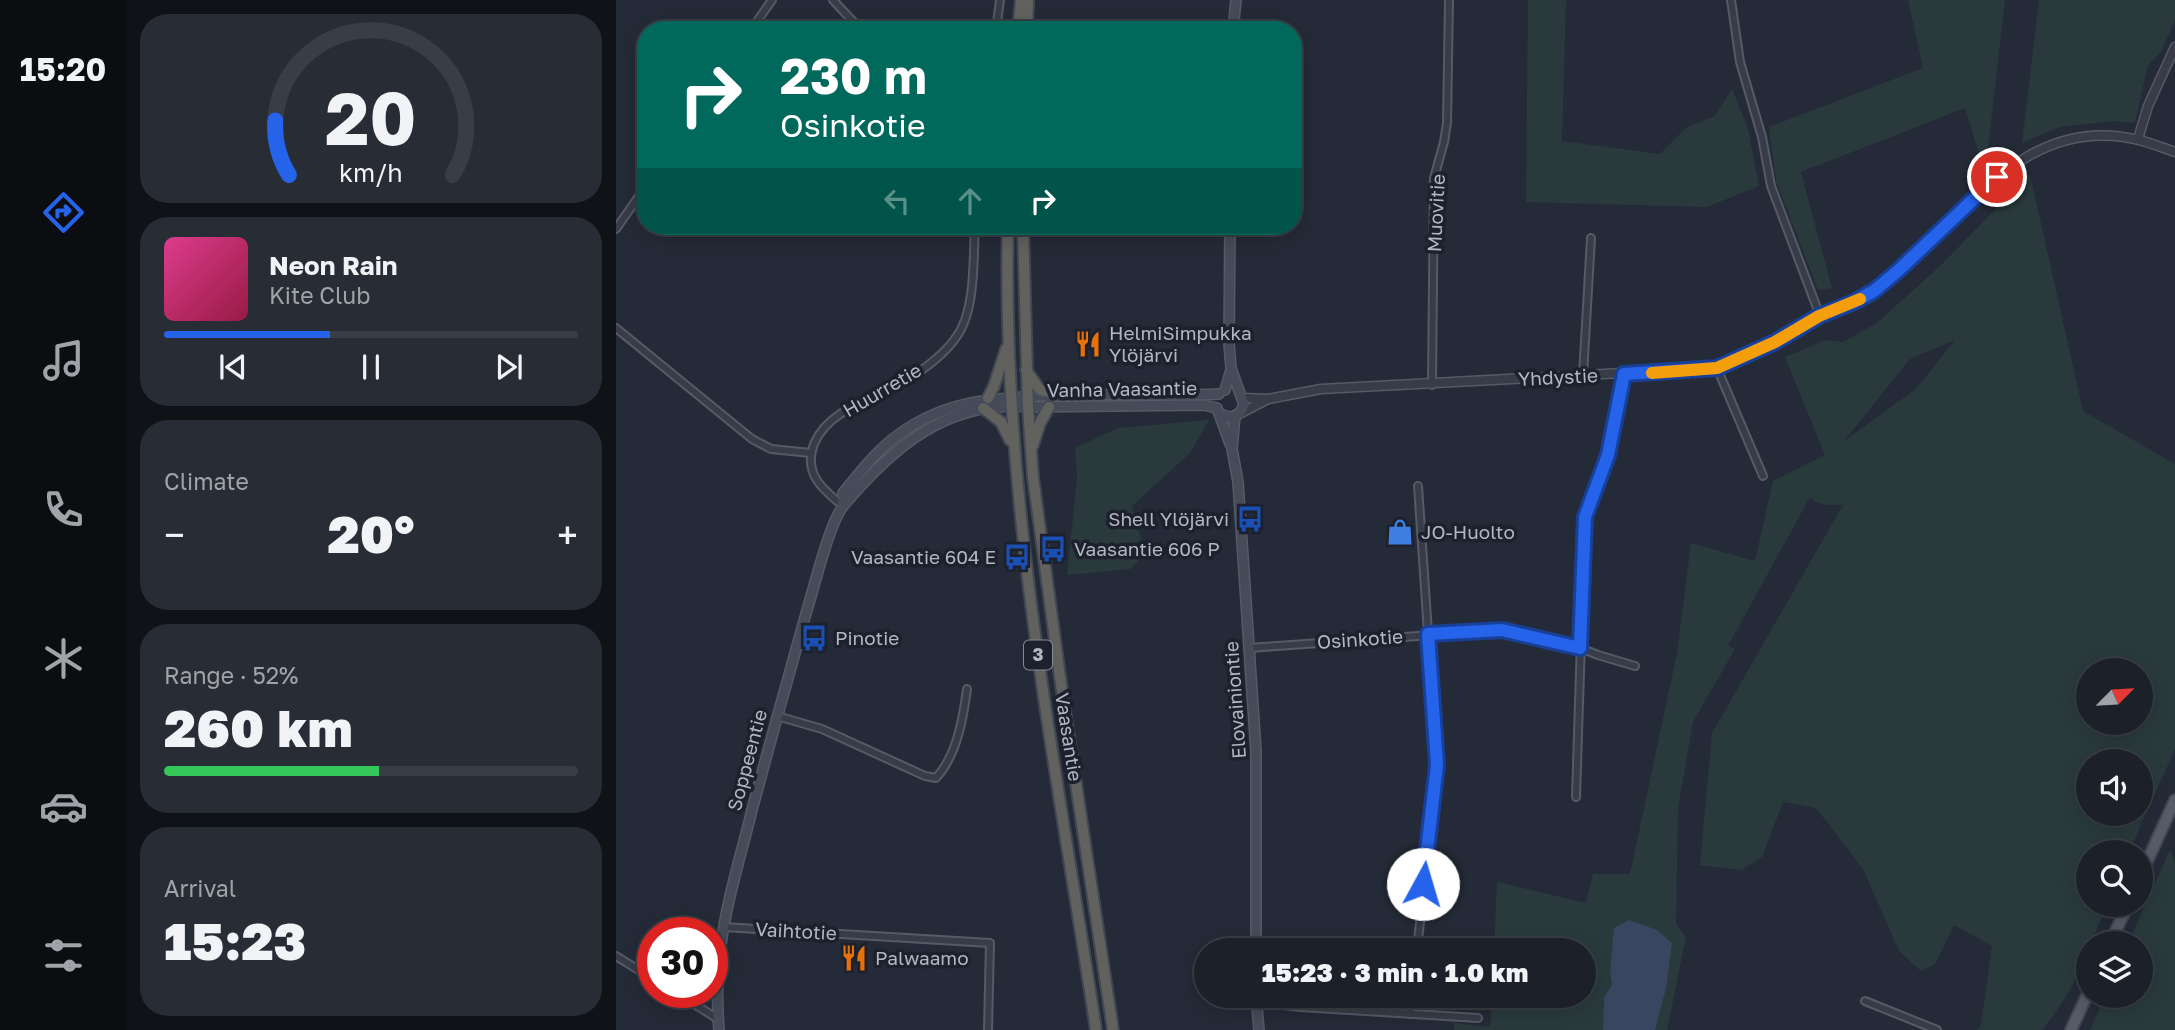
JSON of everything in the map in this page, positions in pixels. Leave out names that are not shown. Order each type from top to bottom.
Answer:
[{"type":"highway","points":[[1019,21],[1021,0]]},
{"type":"highway","points":[[1027,21],[1028,0]]},
{"type":"highway","name":"Vaasantie","points":[[1008,235],[1008,340],[1014,454],[1029,593],[1096,1030]]},
{"type":"highway","name":"Vaasantie","points":[[1023,235],[1031,452],[1061,684],[1112,1030]]},
{"type":"highway","points":[[1008,340],[1002,366],[986,403],[1001,422],[1014,454]]},
{"type":"highway","points":[[1026,370],[1040,390],[1062,394]]},
{"type":"highway","points":[[1031,452],[1040,423],[1049,407]]},
{"type":"main road","points":[[1234,21],[1236,0]]},
{"type":"main road","name":"Vanha Vaasantie","points":[[1230,235],[1229,343],[1231,368],[1241,396]]},
{"type":"main road","name":"Vanha Vaasantie","points":[[1028,402],[1062,394],[1222,392],[1231,368]]},
{"type":"main road","points":[[1232,389],[1241,396],[1244,405],[1237,415],[1228,417],[1218,410],[1216,401],[1222,392],[1232,389]]},
{"type":"main road","name":"Vanha Vaasantie","points":[[1028,402],[1049,407],[1203,405],[1218,410]]},
{"type":"main road","name":"Soppeentie","points":[[726,917],[737,864],[777,716],[821,562],[843,506],[872,472],[895,451],[930,428],[986,403],[1028,402]]},
{"type":"main road","name":"Elovainiontie","points":[[1218,410],[1232,449],[1238,482],[1257,778],[1256,938]]},
{"type":"main road","name":"Elovainiontie","points":[[1232,449],[1237,415]]},
{"type":"main road","points":[[2153,848],[2175,800]]},
{"type":"main road","name":"Soppeentie","points":[[719,1008],[719,1030]]},
{"type":"main road","points":[[1257,1008],[1259,1030]]},
{"type":"main road","points":[[2071,1030],[2081,1008]]},
{"type":"street","points":[[757,21],[772,0]]},
{"type":"street","points":[[833,0],[852,21]]},
{"type":"street","points":[[997,21],[1000,0]]},
{"type":"street","name":"Muovitie","points":[[1432,385],[1434,178],[1447,123],[1448,0]]},
{"type":"street","points":[[1731,0],[1740,62],[1762,137],[1771,186],[1819,316]]},
{"type":"street","points":[[2138,139],[2148,106],[2175,47]]},
{"type":"street","name":"Yhdystie","points":[[1237,415],[1268,399],[1321,389],[1717,368],[1775,342],[1819,316],[1874,291],[1997,177],[2023,157],[2068,139],[2104,136],[2138,139],[2175,152]]},
{"type":"street","points":[[616,229],[637,199]]},
{"type":"street","name":"Huurretie","points":[[811,453],[820,430],[829,422],[905,381],[932,362],[955,340],[969,312],[973,235]]},
{"type":"street","points":[[1583,375],[1591,238]]},
{"type":"street","points":[[616,328],[752,439],[771,449],[811,453],[812,473],[818,483],[843,506]]},
{"type":"street","points":[[1717,368],[1763,476]]},
{"type":"street","points":[[1576,797],[1585,517],[1608,455],[1624,374]]},
{"type":"street","name":"Yhdystie","points":[[1241,396],[1268,399]]},
{"type":"street","points":[[1418,486],[1437,765],[1418,938]]},
{"type":"street","name":"Osinkotie","points":[[1249,648],[1502,630],[1580,648],[1635,666]]},
{"type":"street","points":[[777,716],[822,729],[925,776],[936,778],[945,767],[953,748],[964,714],[968,689]]},
{"type":"street","name":"Vaihtotie","points":[[728,927],[990,943],[988,1030]]},
{"type":"street","points":[[616,956],[637,969]]},
{"type":"street","points":[[1865,1001],[1937,1030]]},
{"type":"street","points":[[701,1008],[719,1019]]},
{"type":"street","points":[[1316,1008],[1478,1018]]},
{"type":"street","points":[[1410,1014],[1411,1008]]},
{"type":"shaded area","points":[[1528,0],[1566,0],[1562,141],[1660,154],[1687,127],[1715,116],[1732,89],[1748,129],[1759,186],[1707,207],[1526,202]]},
{"type":"shaded area","points":[[1908,0],[2005,0],[1985,174],[1965,108],[1801,172],[1832,288],[1818,290],[1776,181],[1769,127],[1923,68]]},
{"type":"shaded area","points":[[2039,0],[2175,0],[2175,20],[2161,52],[2148,65],[2135,123],[2112,121],[2059,127],[2022,143]]},
{"type":"shaded area","points":[[2030,174],[2083,411],[2175,464],[2175,749],[2153,798],[2153,749],[2076,749],[2076,826],[2141,826],[2134,840],[2076,840],[2076,917],[2102,917],[2096,931],[2076,931],[2076,978],[2063,1001],[2042,1030],[1977,1030],[1981,1025],[1992,946],[1954,925],[1935,964],[1921,971],[1899,951],[1863,869],[1816,808],[1783,802],[1762,857],[1741,870],[1700,865],[1712,733],[1843,505],[1821,504],[1810,497],[1728,646],[1735,649],[1693,722],[1678,809],[1676,924],[1686,937],[1667,1030],[1655,1030],[1666,989],[1610,973],[1612,985],[1604,997],[1603,1030],[1454,1030],[1454,1023],[1490,1027],[1491,1008],[1596,1008],[1596,938],[1495,938],[1497,882],[1586,903],[1593,874],[1630,874],[1677,653],[1691,543],[1755,561],[1773,481],[1825,455],[1785,357],[1825,340],[1843,342],[1877,323],[1940,266]],"holes":[[[1955,340],[1916,389],[1844,441],[1910,359]]]},
{"type":"shaded area","points":[[1209,420],[1190,453],[1132,506],[1145,554],[1130,569],[1067,575],[1077,478],[1075,448],[1118,428]]},
{"type":"shaded area","points":[[2170,850],[2175,864],[2175,1030],[2090,1030],[2100,1008],[2153,1008],[2153,931],[2133,931],[2140,917],[2153,917],[2153,888]]},
{"type":"water","points":[[1629,920],[1657,930],[1672,943],[1666,989],[1655,1030],[1603,1030],[1604,997],[1612,985],[1610,973],[1614,928]]},
{"type":"slow traffic","points":[[1652,373],[1717,368],[1775,342],[1819,316],[1860,299]]},
{"type":"place","name":"HelmiSimpukka Ylöjärvi","points":[[1088,344]]},
{"type":"place","name":"Shell Ylöjärvi","points":[[1250,519]]},
{"type":"place","name":"JO-Huolto","points":[[1400,532]]},
{"type":"place","name":"Vaasantie 606 P","points":[[1053,549]]},
{"type":"place","name":"Vaasantie 604 E","points":[[1017,557]]},
{"type":"place","name":"Pinotie","points":[[814,638]]},
{"type":"place","name":"Palwaamo","points":[[854,958]]},
{"type":"route","points":[[1423,884],[1437,765],[1428,634],[1502,630],[1580,648],[1585,517],[1608,455],[1624,374],[1717,368],[1775,342],[1819,316],[1854,302],[1874,291],[1900,269],[1997,177]]}]
